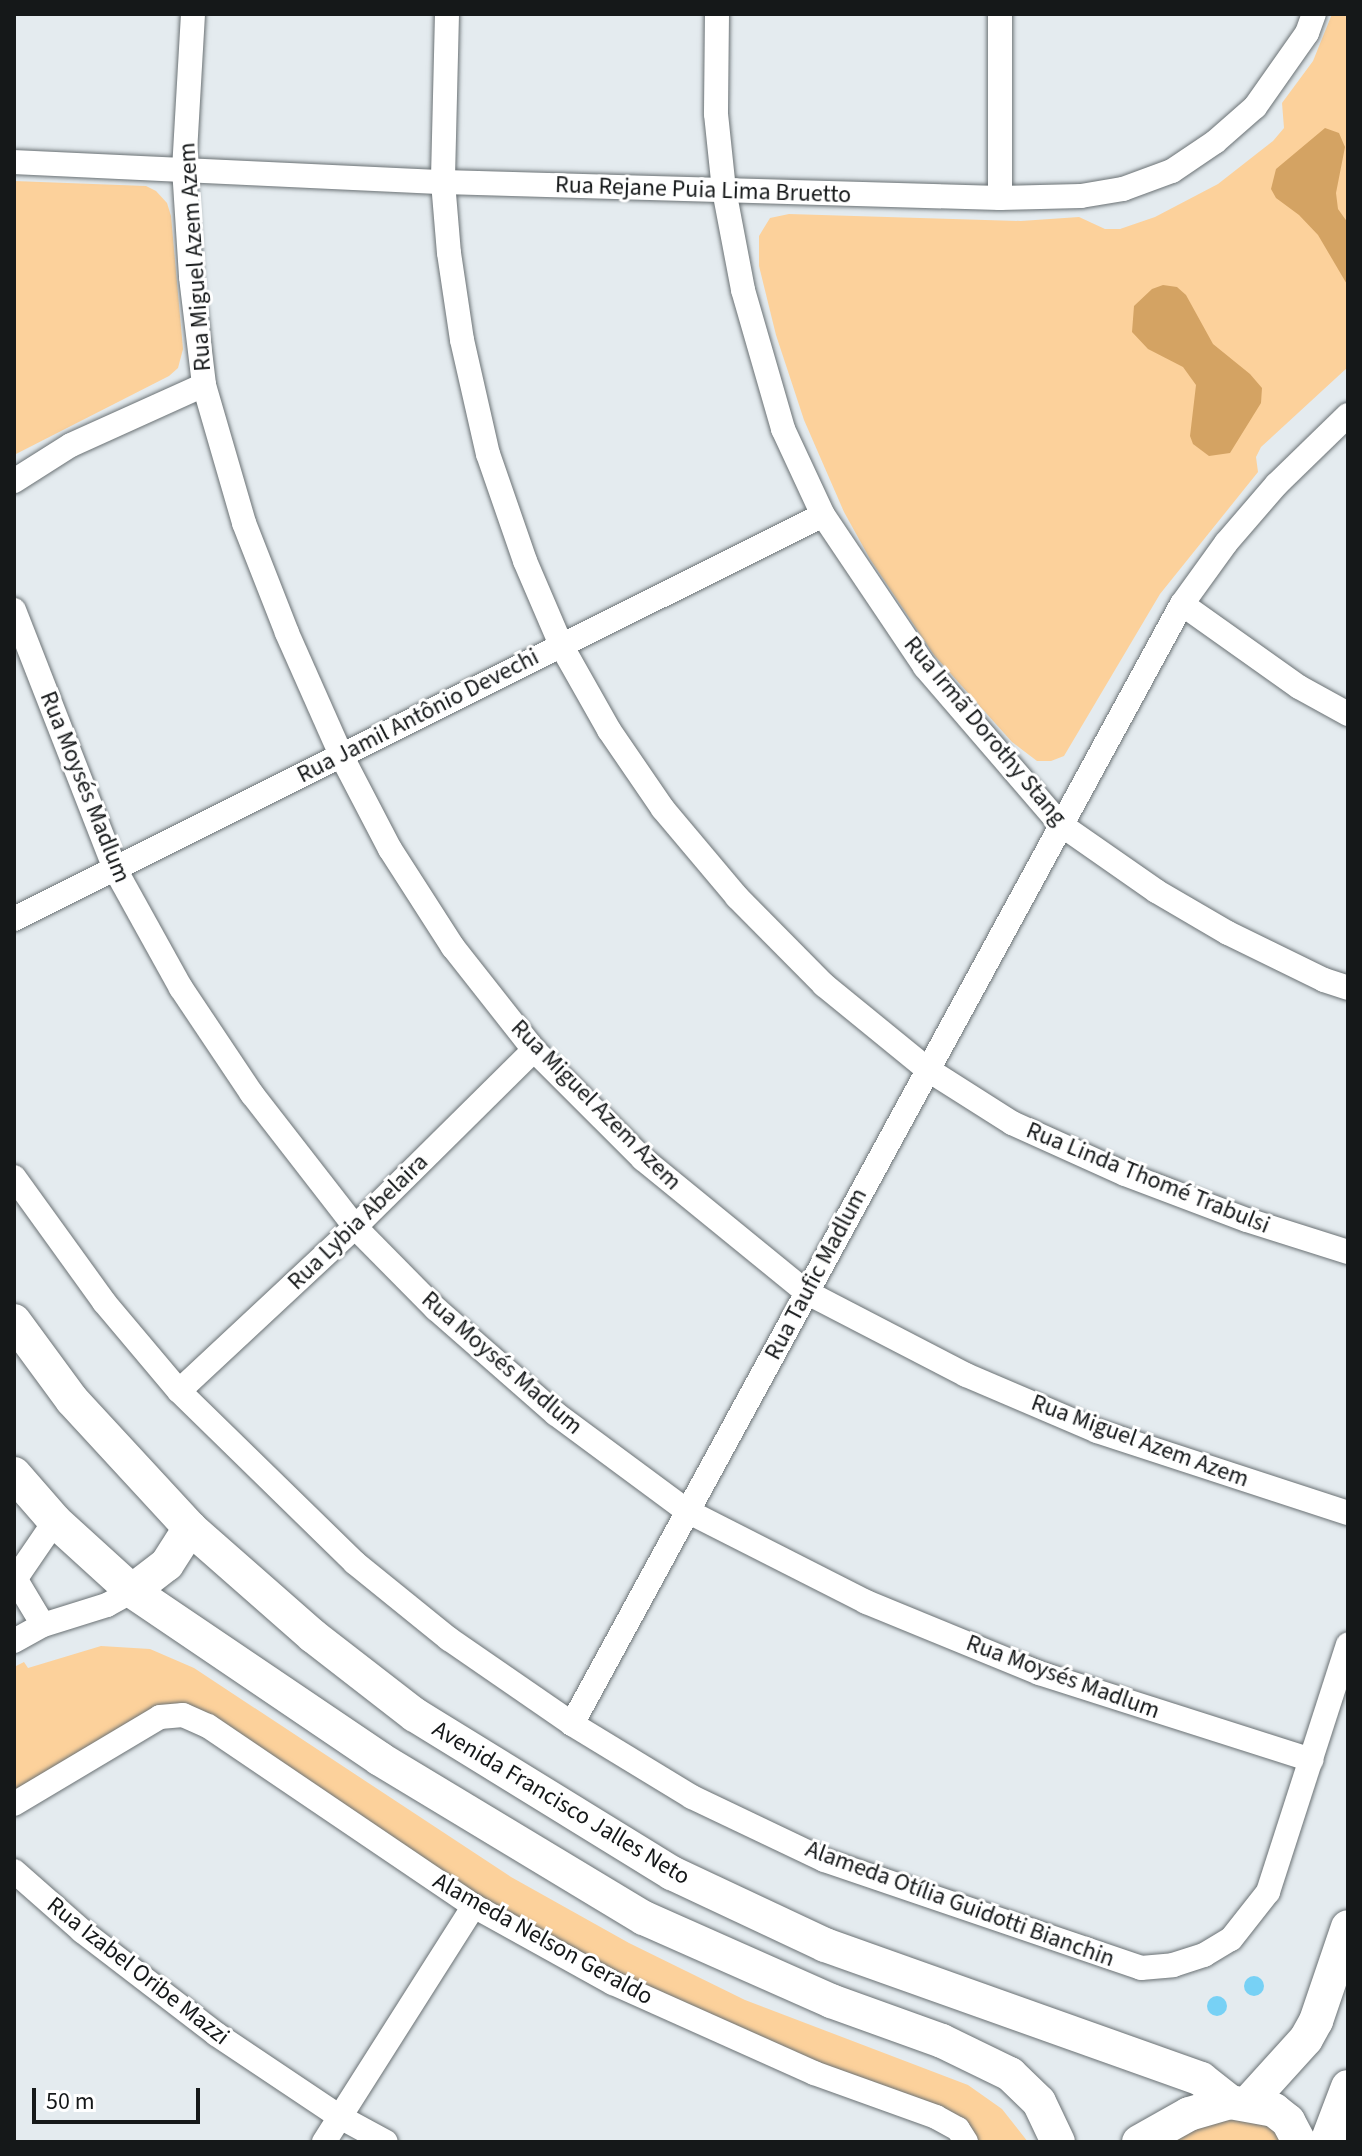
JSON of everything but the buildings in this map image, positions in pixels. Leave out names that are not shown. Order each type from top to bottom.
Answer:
[{"type":"street","name":"Rua Miguel Azem Azem","points":[[193,14],[184,168],[191,277],[204,385],[244,523],[341,755],[390,849],[453,947],[534,1050],[643,1159],[806,1292],[966,1375],[1097,1431],[1348,1513]]},
{"type":"street","name":"Rua Linda Thomé Trabulsi","points":[[447,14],[443,182],[449,253],[462,340],[488,454],[525,561],[561,645],[609,730],[663,809],[737,897],[824,985],[927,1069],[1012,1123],[1125,1174],[1247,1220],[1348,1252]]},
{"type":"street","name":"Rua Irmã Dorothy Stang","points":[[717,14],[716,114],[724,190],[760,358],[783,429],[823,515],[925,667],[1060,824],[1156,891],[1228,933],[1324,980],[1348,988]]},
{"type":"street","points":[[1000,14],[1000,198]]},
{"type":"street","name":"Rua Rejane Puia Lima Bruetto","points":[[14,162],[443,182],[1000,198],[1081,196],[1123,189],[1172,171],[1215,142],[1255,107],[1307,33],[1314,14]]},
{"type":"street","points":[[14,481],[71,445],[204,385]]},
{"type":"street","name":"Rua Taufic Madlum","points":[[572,1724],[1182,604],[1226,543],[1277,484],[1345,420]]},
{"type":"street","name":"Rua Jamil Antônio Devechi","points":[[14,919],[823,515]]},
{"type":"street","points":[[1182,604],[1299,687],[1348,714]]},
{"type":"street","name":"Rua Moysés Madlum","points":[[14,610],[115,869],[181,988],[252,1094],[355,1227],[436,1309],[556,1414],[687,1511],[866,1602],[1039,1673],[1311,1760]]},
{"type":"street","name":"Rua Lybia Abelaira","points":[[179,1391],[355,1227],[534,1050]]},
{"type":"street","name":"Alameda Otília Guidotti Bianchin","points":[[14,1177],[104,1302],[179,1391],[355,1563],[449,1639],[572,1724],[692,1797],[824,1860],[1141,1968],[1173,1965],[1204,1955],[1231,1939],[1268,1892],[1348,1645]]},
{"type":"street","name":"Avenida Francisco Jalles Neto","points":[[14,1321],[26,1359],[190,1528],[313,1636],[415,1715],[672,1873],[825,1945],[1201,2079],[1239,2102],[1274,2110],[1288,2121],[1299,2142]]},
{"type":"street","points":[[14,1474],[55,1521],[132,1591],[380,1759],[644,1918],[831,2001],[942,2041],[1010,2074],[1039,2102],[1058,2142]]},
{"type":"street","points":[[43,1625],[15,1580],[55,1521]]},
{"type":"street","points":[[14,1641],[43,1625],[107,1605],[132,1591],[167,1564],[190,1528]]},
{"type":"street","name":"Alameda Nelson Geraldo","points":[[14,1804],[160,1717],[183,1715],[208,1726],[474,1906],[627,1989],[814,2073],[936,2117],[958,2129],[966,2142]]},
{"type":"street","name":"Rua Izabel Oribe Mazzi","points":[[14,1871],[82,1931],[216,2034],[340,2117],[386,2142]]},
{"type":"street","points":[[324,2142],[474,1906]]},
{"type":"street","points":[[1139,2142],[1189,2114],[1239,2102],[1306,2039],[1316,2021],[1348,1927]]},
{"type":"street","points":[[1327,2142],[1348,2087]]},
{"type":"shaded area","points":[[1332,14],[1348,14],[1348,367],[1261,447],[1256,457],[1258,472],[1160,594],[1064,756],[1051,761],[1037,761],[1012,742],[934,655],[870,559],[844,512],[804,420],[776,335],[759,266],[759,236],[770,218],[789,214],[1021,221],[1079,217],[1105,229],[1120,229],[1155,217],[1218,184],[1273,141],[1284,128],[1282,103],[1313,61]]},
{"type":"shaded area","points":[[1325,128],[1339,133],[1345,147],[1336,193],[1338,209],[1348,223],[1348,286],[1318,235],[1299,215],[1276,198],[1271,189],[1276,169]]},
{"type":"shaded area","points":[[14,181],[146,186],[156,191],[167,203],[171,216],[183,349],[178,368],[169,376],[14,455]]},
{"type":"shaded area","points":[[1163,285],[1177,287],[1186,295],[1213,344],[1262,388],[1261,403],[1230,453],[1209,456],[1193,444],[1190,436],[1196,385],[1183,367],[1148,349],[1132,332],[1134,306],[1152,289]]},
{"type":"shaded area","points":[[101,1646],[150,1649],[194,1668],[511,1877],[629,1943],[745,2000],[968,2085],[1002,2109],[1028,2142],[980,2142],[968,2128],[817,2065],[617,1973],[480,1897],[184,1707],[14,1791],[14,1667],[24,1662],[28,1668]]},
{"type":"shaded area","points":[[1256,2111],[1291,2142],[1153,2142]]}]
